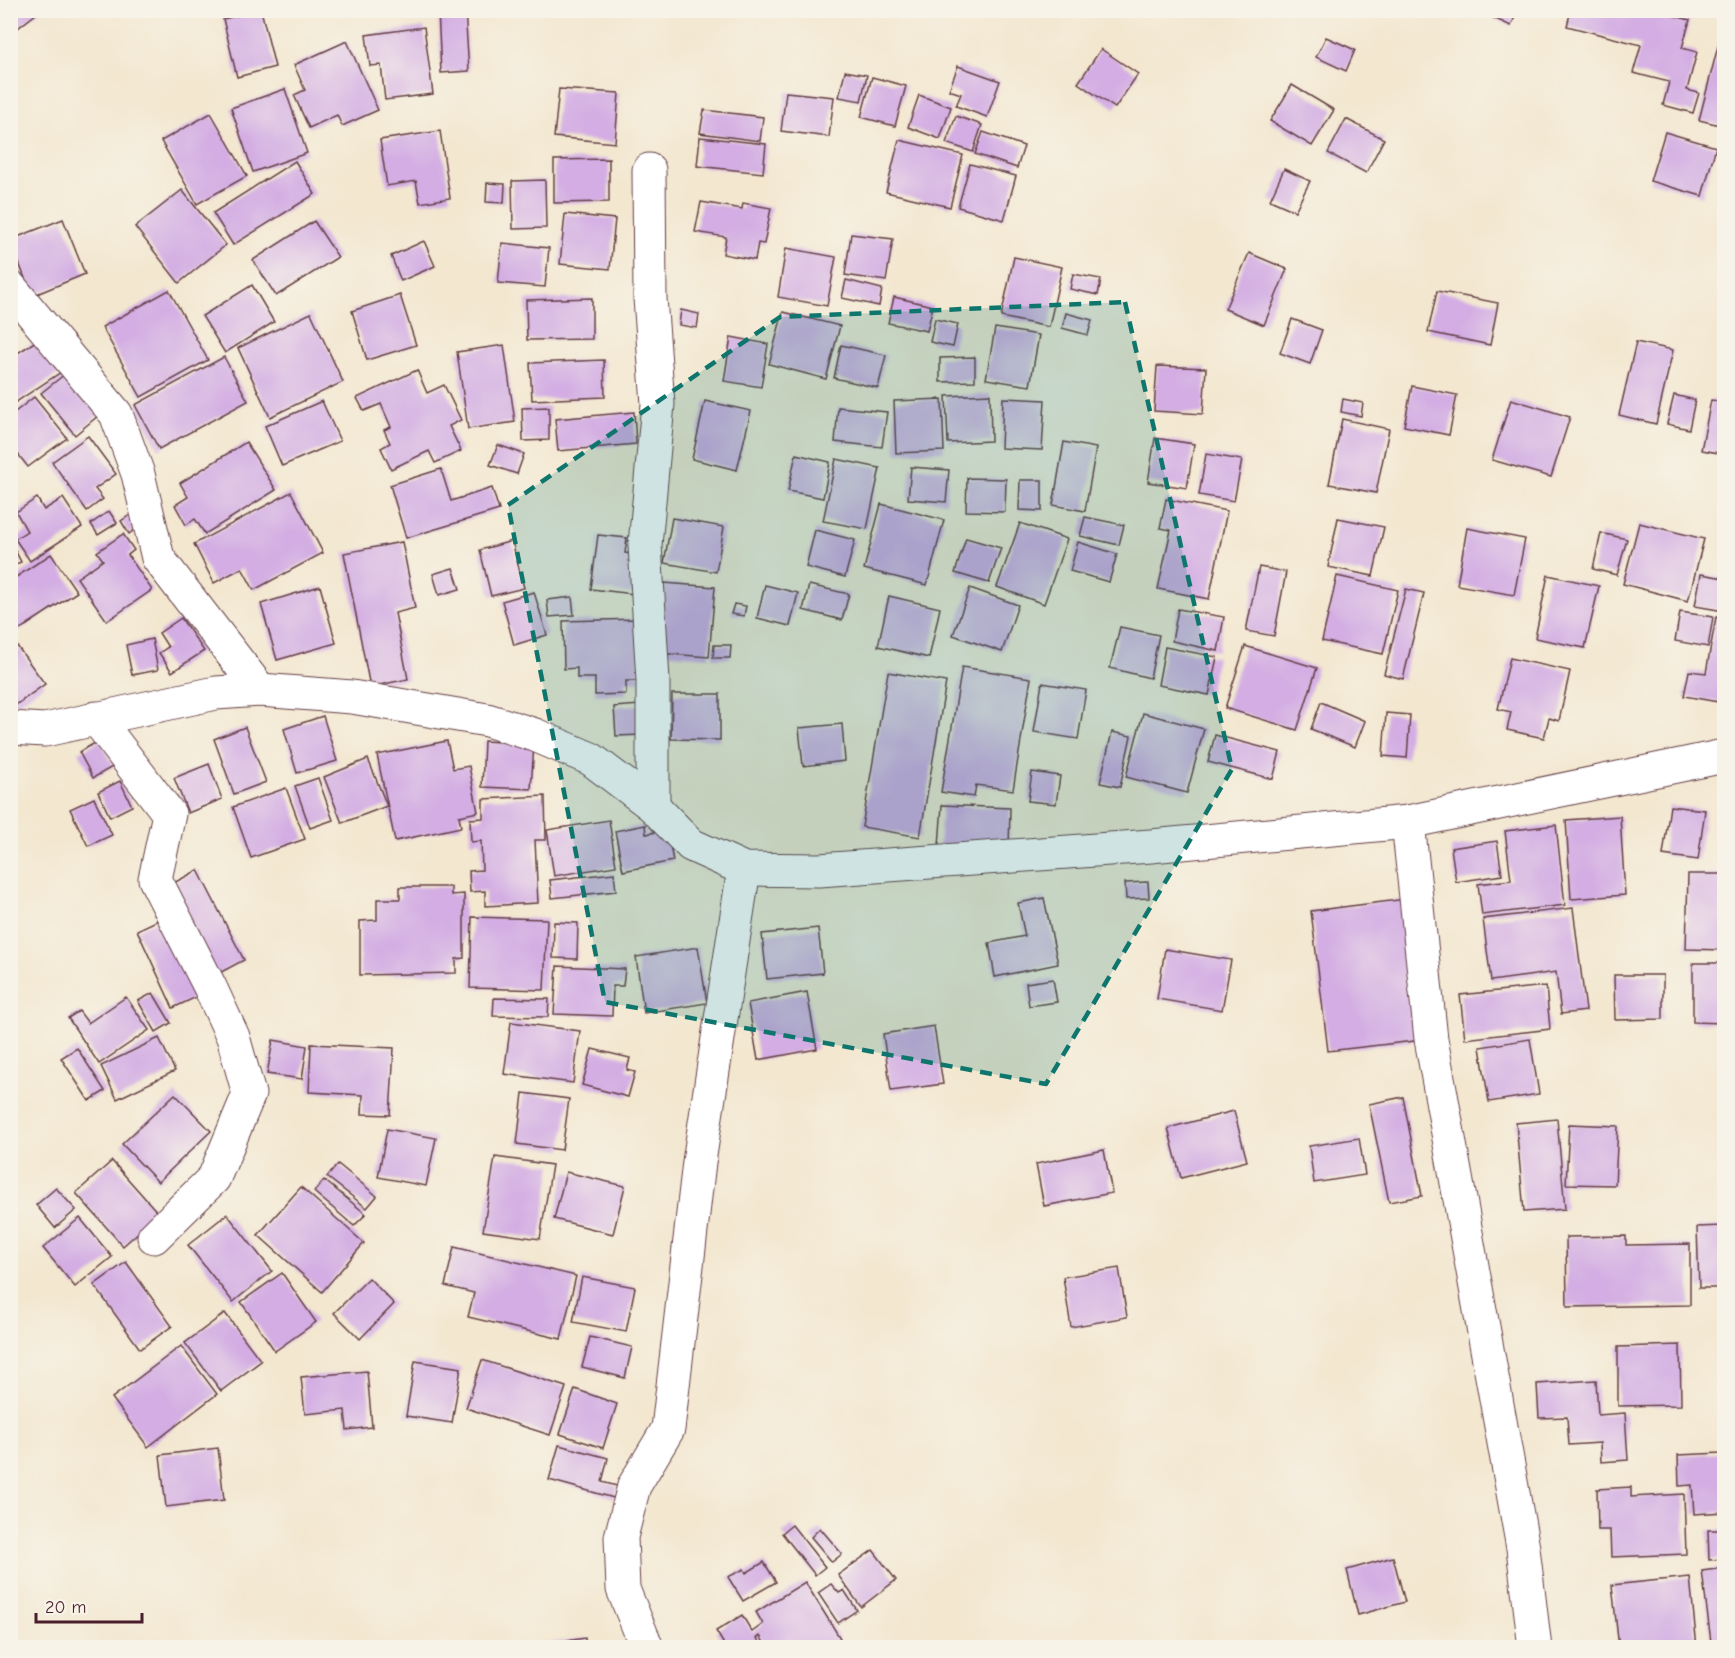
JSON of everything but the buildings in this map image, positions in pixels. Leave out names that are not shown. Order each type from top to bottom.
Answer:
[{"type":"street","points":[[649,170],[650,298],[658,404],[645,545],[653,681],[653,806]]},
{"type":"street","points":[[10,287],[117,414],[138,474],[158,558],[260,690]]},
{"type":"street","points":[[10,728],[45,730],[216,693],[260,690],[352,697],[487,720],[535,735],[591,759],[653,806],[691,845],[744,869],[819,870],[1139,847],[1408,822],[1725,756]]},
{"type":"street","points":[[96,718],[169,814],[155,879],[233,1037],[249,1094],[214,1178],[154,1237]]},
{"type":"street","points":[[1408,822],[1431,1039],[1523,1548],[1535,1647]]},
{"type":"street","points":[[647,1647],[623,1589],[621,1537],[634,1486],[668,1430],[699,1162],[744,869]]},
{"type":"highlighted area","points":[[1125,302],[1232,769],[1046,1084],[605,1002],[508,505],[780,317]]}]
